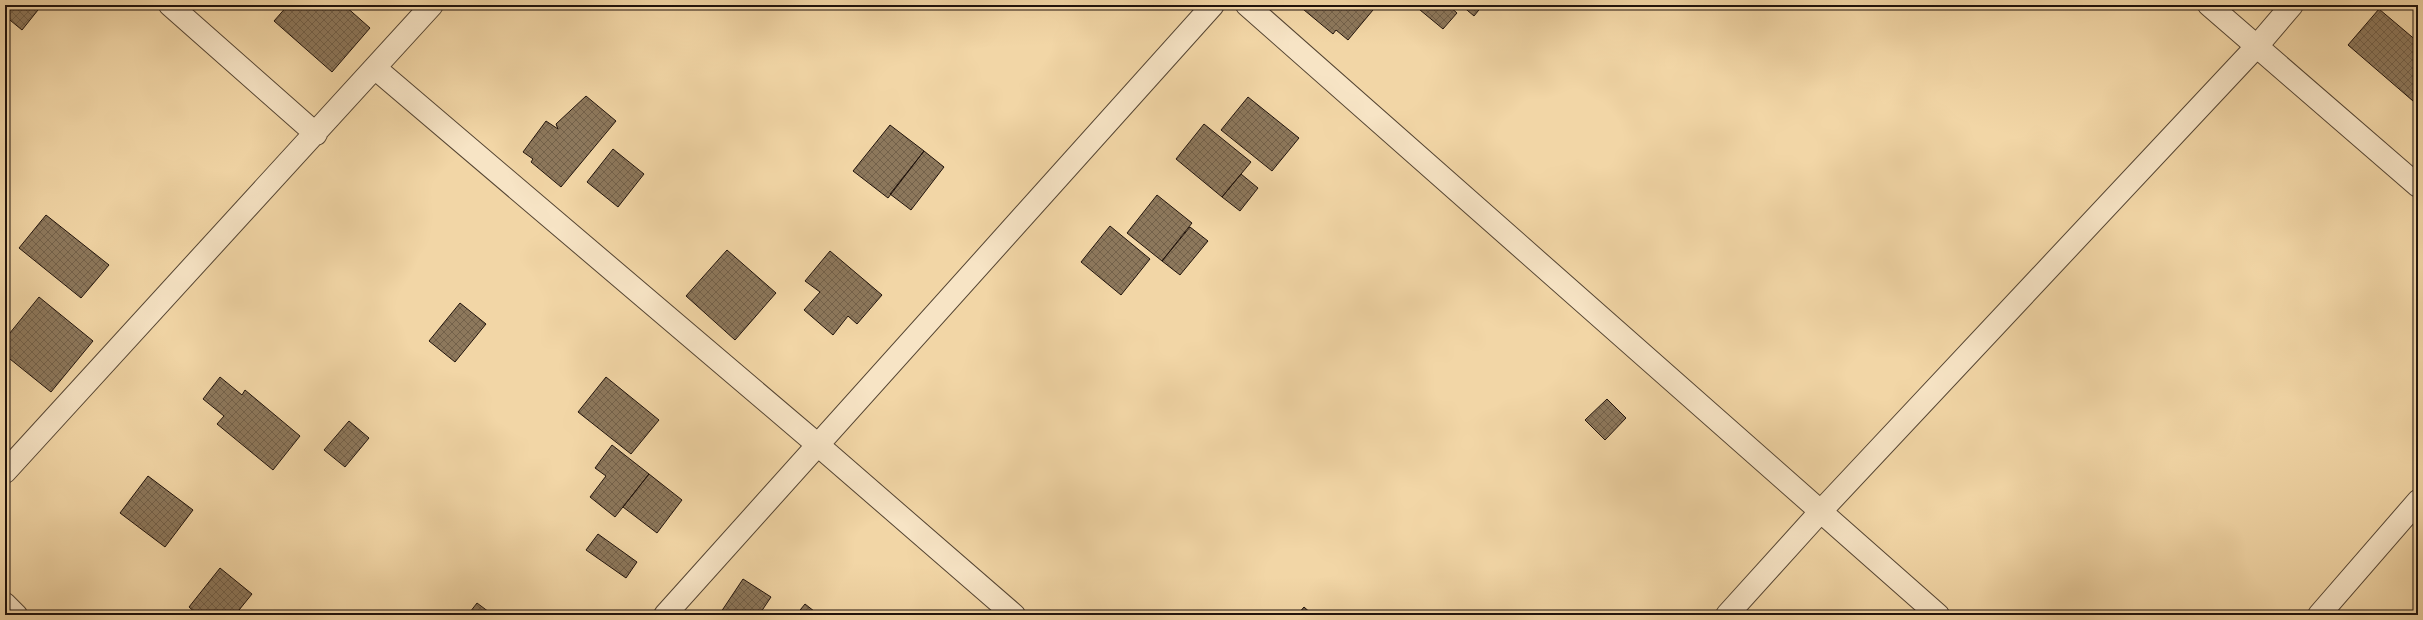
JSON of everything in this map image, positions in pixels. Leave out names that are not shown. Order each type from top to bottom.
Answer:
[{"type":"street","points":[[170,5],[316,134]]},
{"type":"street","points":[[5,472],[316,134],[432,5]]},
{"type":"street","points":[[665,615],[1213,5]]},
{"type":"street","points":[[1247,5],[1938,615]]},
{"type":"street","points":[[2209,5],[2418,186]]},
{"type":"street","points":[[1727,615],[1821,511],[2257,46],[2292,5]]},
{"type":"street","points":[[375,68],[818,445],[1014,615]]},
{"type":"street","points":[[2319,615],[2418,501]]},
{"type":"street","points":[[5,604],[16,615]]},
{"type":"building","points":[[5,5],[42,5],[22,30],[5,16]]},
{"type":"building","points":[[288,5],[344,5],[370,28],[332,72],[274,21]]},
{"type":"building","points":[[1298,5],[1367,5],[1373,10],[1348,40],[1336,30],[1333,34]]},
{"type":"building","points":[[1414,5],[1448,5],[1457,13],[1443,29]]},
{"type":"building","points":[[1461,5],[1483,5],[1474,16]]},
{"type":"building","points":[[2379,9],[2418,42],[2418,95],[2413,101],[2348,45]]},
{"type":"building","points":[[586,96],[616,121],[561,187],[531,162],[533,159],[523,152],[546,121],[558,129],[556,124]]},
{"type":"building","points":[[1248,97],[1299,138],[1272,171],[1221,130]]},
{"type":"building","points":[[1204,124],[1251,162],[1222,197],[1176,159]]},
{"type":"building","points":[[890,125],[924,151],[888,198],[853,171]]},
{"type":"building","points":[[613,149],[644,174],[618,207],[587,182]]},
{"type":"building","points":[[924,151],[944,167],[911,210],[890,194]]},
{"type":"building","points":[[1241,174],[1258,188],[1240,211],[1222,197]]},
{"type":"building","points":[[1157,195],[1192,223],[1162,261],[1127,233]]},
{"type":"building","points":[[46,215],[109,265],[81,298],[19,248]]},
{"type":"building","points":[[1110,226],[1150,259],[1121,295],[1081,262]]},
{"type":"building","points":[[1190,227],[1208,241],[1180,275],[1162,261]]},
{"type":"building","points":[[727,250],[776,293],[735,340],[686,296]]},
{"type":"building","points":[[830,251],[882,295],[857,324],[848,316],[833,335],[804,310],[820,292],[805,281]]},
{"type":"building","points":[[39,297],[93,341],[51,392],[5,355],[5,339]]},
{"type":"building","points":[[460,303],[486,324],[455,362],[429,341]]},
{"type":"building","points":[[220,377],[242,395],[245,390],[300,436],[273,470],[217,424],[224,416],[203,399]]},
{"type":"building","points":[[606,377],[659,420],[631,454],[578,412]]},
{"type":"building","points":[[1607,399],[1626,418],[1605,440],[1585,420]]},
{"type":"building","points":[[349,421],[369,438],[345,467],[324,450]]},
{"type":"building","points":[[612,445],[649,474],[615,517],[590,497],[606,476],[595,468]]},
{"type":"building","points":[[649,474],[682,500],[657,533],[623,507]]},
{"type":"building","points":[[148,476],[193,510],[165,547],[120,513]]},
{"type":"building","points":[[598,534],[637,562],[626,578],[586,550]]},
{"type":"building","points":[[220,568],[252,594],[235,615],[198,615],[189,607]]},
{"type":"building","points":[[743,579],[771,597],[759,615],[719,615]]},
{"type":"building","points":[[477,603],[493,615],[474,615],[470,612]]},
{"type":"building","points":[[805,604],[819,615],[796,615]]},
{"type":"building","points":[[1304,607],[1313,615],[1297,615]]}]
